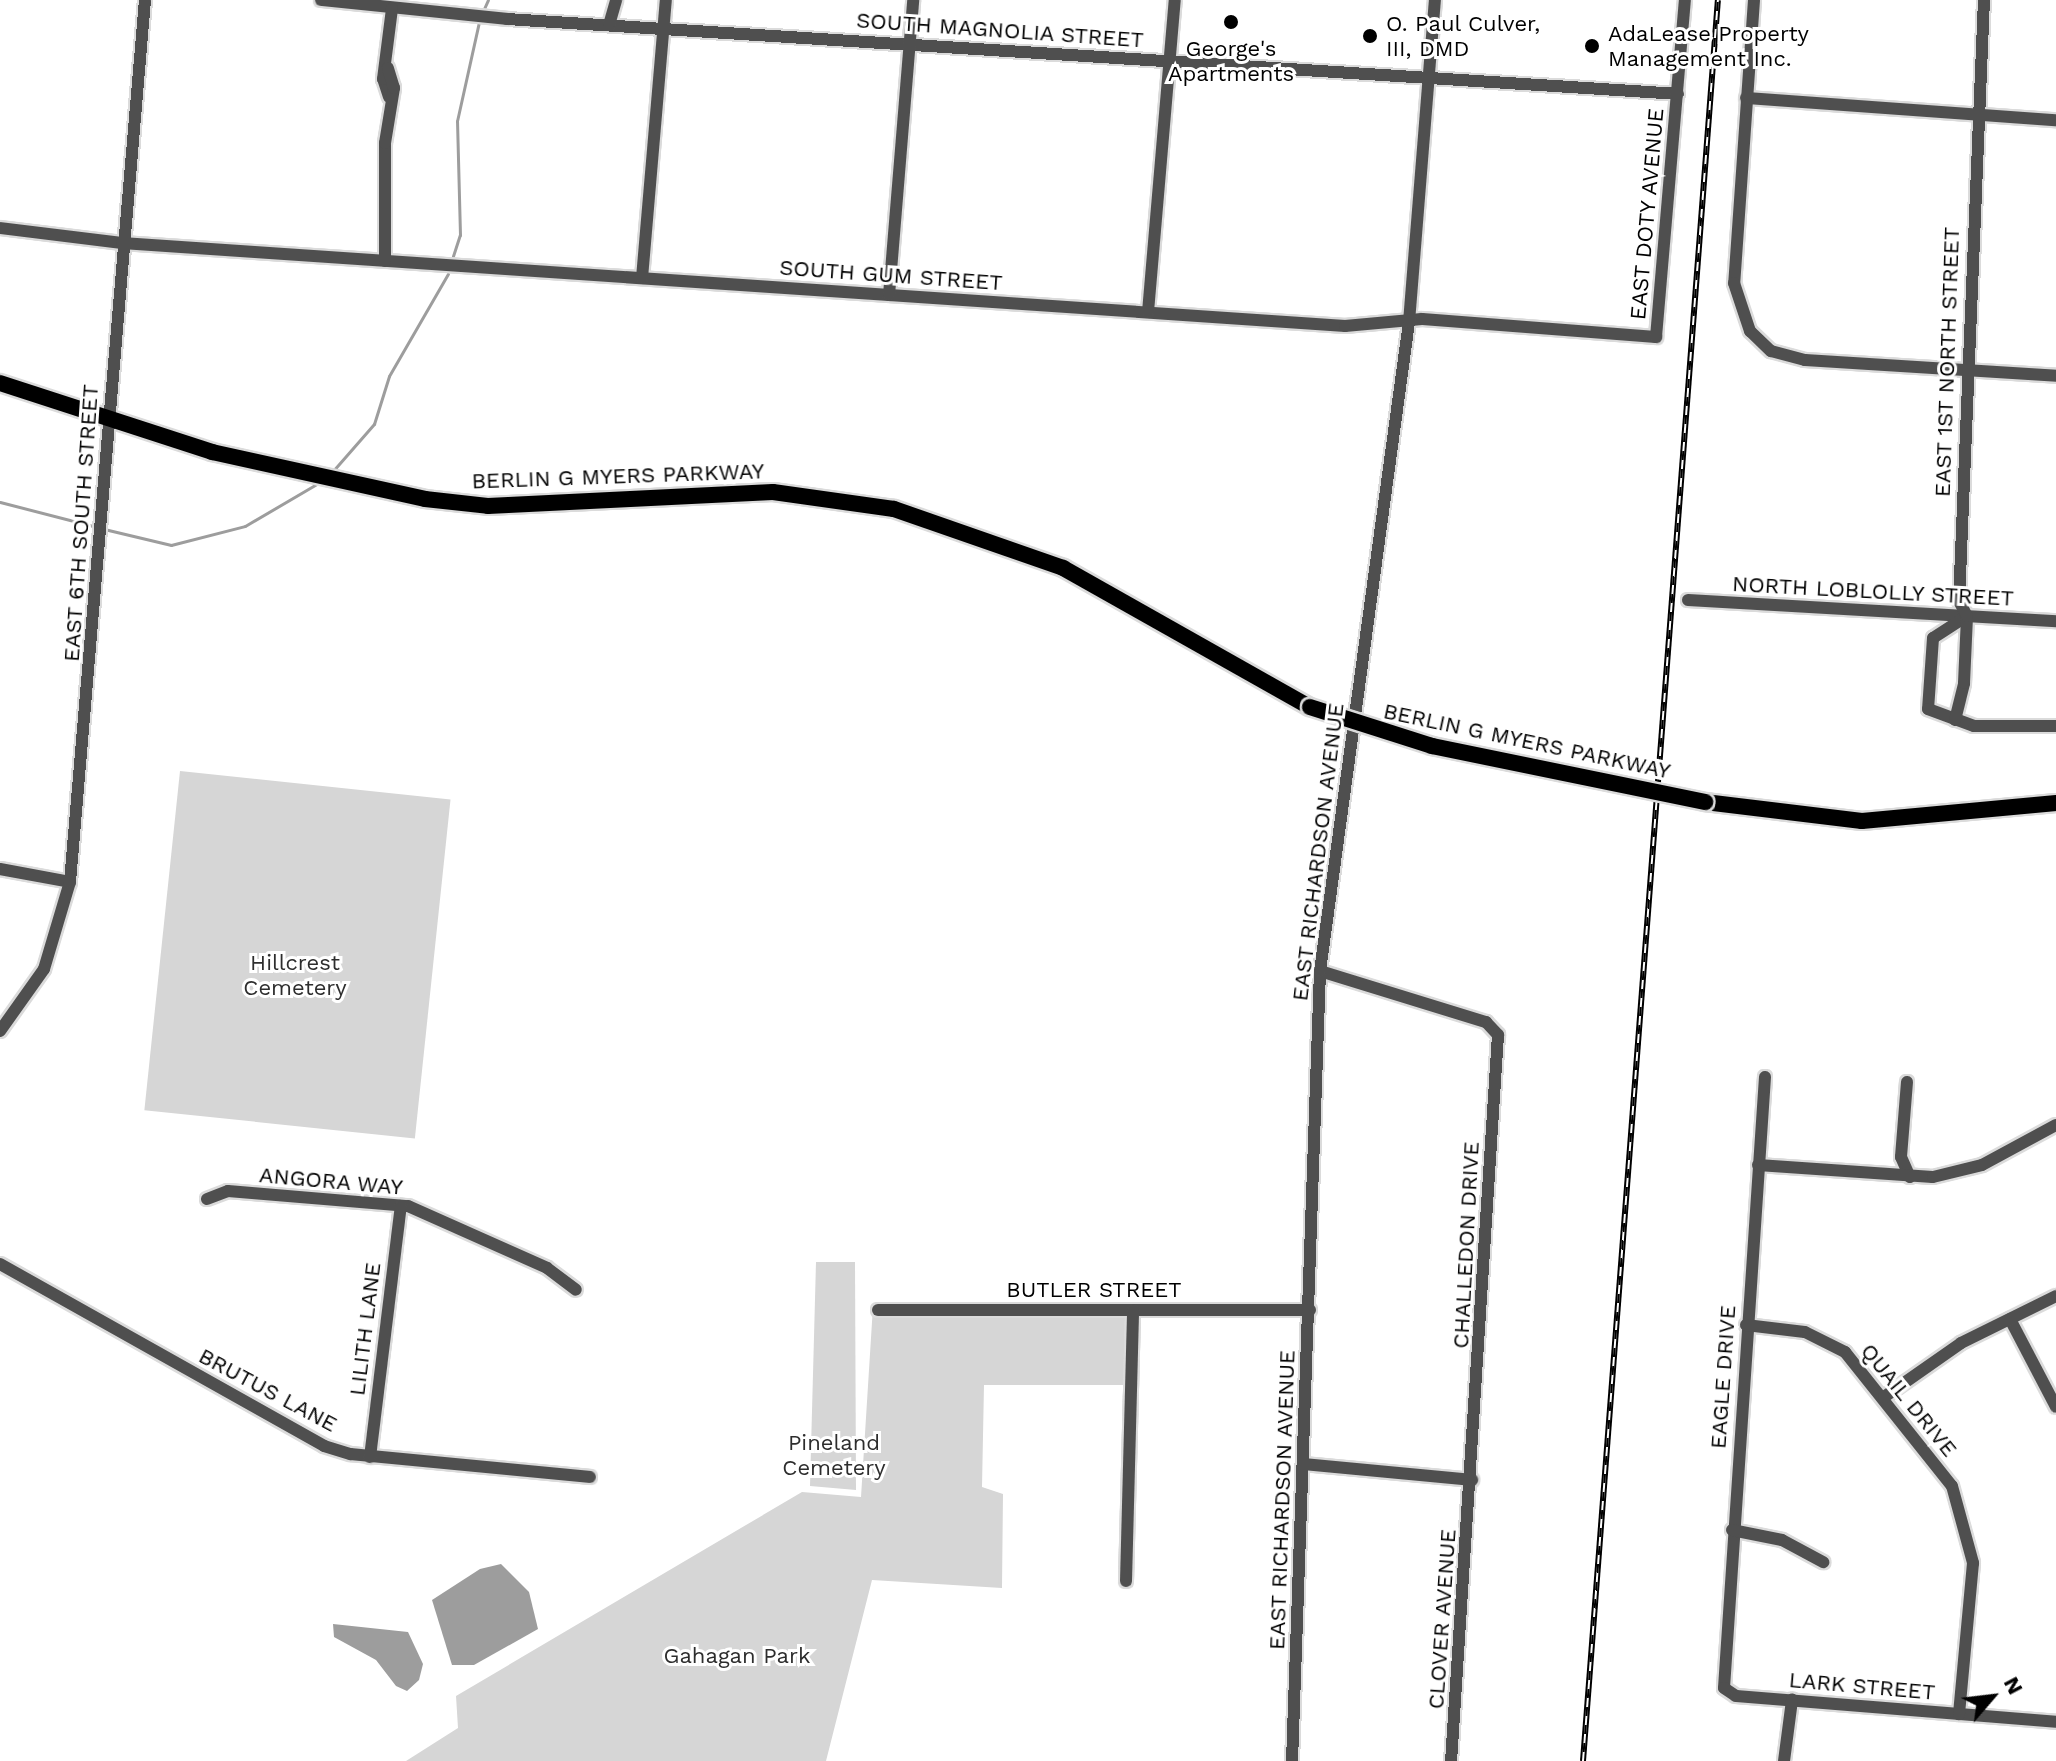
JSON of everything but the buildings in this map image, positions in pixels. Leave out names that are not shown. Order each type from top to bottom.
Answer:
[{"type":"main road","name":"BERLIN G MYERS PARKWAY","points":[[0,383],[212,452],[300,471],[354,487],[488,506],[714,492],[894,509],[1063,568],[1310,707],[1432,746],[1705,802],[1862,821],[2056,803]]},
{"type":"street","name":"EAST 6TH SOUTH STREET","points":[[0,1031],[44,969],[70,882],[103,554],[108,416],[145,0]]},
{"type":"street","name":"SOUTH MAGNOLIA STREET","points":[[321,0],[507,19],[1678,94]]},
{"type":"street","points":[[609,25],[616,0]]},
{"type":"street","points":[[642,278],[666,0]]},
{"type":"street","points":[[889,295],[913,0]]},
{"type":"street","points":[[1148,312],[1175,0]]},
{"type":"street","name":"EAST RICHARDSON AVENUE","points":[[1292,1761],[1320,971],[1409,322],[1435,0]]},
{"type":"street","name":"EAST DOTY AVENUE","points":[[1656,337],[1685,0]]},
{"type":"street","points":[[1754,0],[1734,283],[1739,314],[1771,351],[1805,360],[2056,376]]},
{"type":"street","name":"EAST 1ST NORTH STREET","points":[[1955,720],[1967,616],[1959,601],[1976,114],[1984,0]]},
{"type":"street","points":[[385,261],[389,97],[395,78],[388,68],[392,9]]},
{"type":"street","points":[[1746,98],[2056,120]]},
{"type":"street","name":"SOUTH GUM STREET","points":[[0,228],[122,243],[1345,326],[1409,322],[1656,337]]},
{"type":"street","name":"NORTH LOBLOLLY STREET","points":[[1688,600],[2056,621]]},
{"type":"street","points":[[1967,616],[1933,638],[1928,709],[1955,720],[2056,726]]},
{"type":"street","points":[[0,869],[70,882]]},
{"type":"street","name":"CHALLEDON DRIVE","points":[[1320,971],[1486,1022],[1498,1035],[1472,1480]]},
{"type":"street","name":"EAGLE DRIVE","points":[[1721,1680],[1765,1077]]},
{"type":"street","points":[[1907,1082],[1901,1157],[1910,1177]]},
{"type":"street","points":[[1758,1165],[1910,1177],[1982,1165],[2056,1125]]},
{"type":"street","name":"ANGORA WAY","points":[[207,1199],[228,1191],[401,1206],[547,1268],[576,1290]]},
{"type":"street","name":"LILITH LANE","points":[[370,1457],[401,1206]]},
{"type":"street","name":"BRUTUS LANE","points":[[0,1264],[324,1446],[370,1457],[590,1477]]},
{"type":"street","points":[[1884,1397],[1961,1343],[2056,1296]]},
{"type":"street","name":"BUTLER STREET","points":[[878,1310],[1310,1310]]},
{"type":"street","points":[[1126,1581],[1133,1310]]},
{"type":"street","points":[[2010,1319],[2056,1407]]},
{"type":"street","name":"QUAIL DRIVE","points":[[1746,1325],[1794,1329],[1831,1343],[1884,1397],[1952,1486],[1972,1551],[1959,1714]]},
{"type":"street","points":[[1304,1464],[1472,1480]]},
{"type":"street","name":"CLOVER AVENUE","points":[[1451,1761],[1472,1480]]},
{"type":"street","points":[[1732,1530],[1782,1540],[1823,1562]]},
{"type":"street","name":"LARK STREET","points":[[1721,1680],[1736,1696],[2056,1722]]},
{"type":"street","points":[[1784,1761],[1792,1700]]},
{"type":"green space","name":"Hillcrest Cemetery","points":[[180,771],[451,799],[415,1139],[144,1110]]},
{"type":"green space","name":"Pineland Cemetery","points":[[816,1262],[855,1262],[856,1490],[810,1486]]},
{"type":"green space","name":"Gahagan Park","points":[[873,1306],[1127,1315],[1124,1385],[984,1385],[982,1487],[1003,1494],[1002,1588],[872,1580],[826,1761],[406,1761],[458,1728],[456,1696],[802,1492],[861,1497]]},
{"type":"shaded area","points":[[501,1564],[529,1592],[538,1629],[474,1665],[452,1665],[432,1600],[480,1569]]},
{"type":"shaded area","points":[[333,1624],[408,1632],[423,1664],[419,1680],[407,1691],[396,1686],[376,1660],[334,1637]]},
{"type":"waterway","points":[[483,11],[488,0]]},
{"type":"waterway","points":[[453,256],[460,235],[457,121],[479,22]]},
{"type":"waterway","points":[[332,472],[374,424],[389,376],[448,274]]},
{"type":"waterway","points":[[104,529],[171,545],[245,526],[320,482]]},
{"type":"waterway","points":[[0,502],[97,527]]},
{"type":"railway","points":[[1583,1761],[1718,0]]},
{"type":"place","name":"George's Apartments","points":[[1231,22]]},
{"type":"place","name":"O. Paul Culver, III, DMD","points":[[1370,36]]},
{"type":"place","name":"AdaLease Property Management Inc.","points":[[1592,46]]}]
